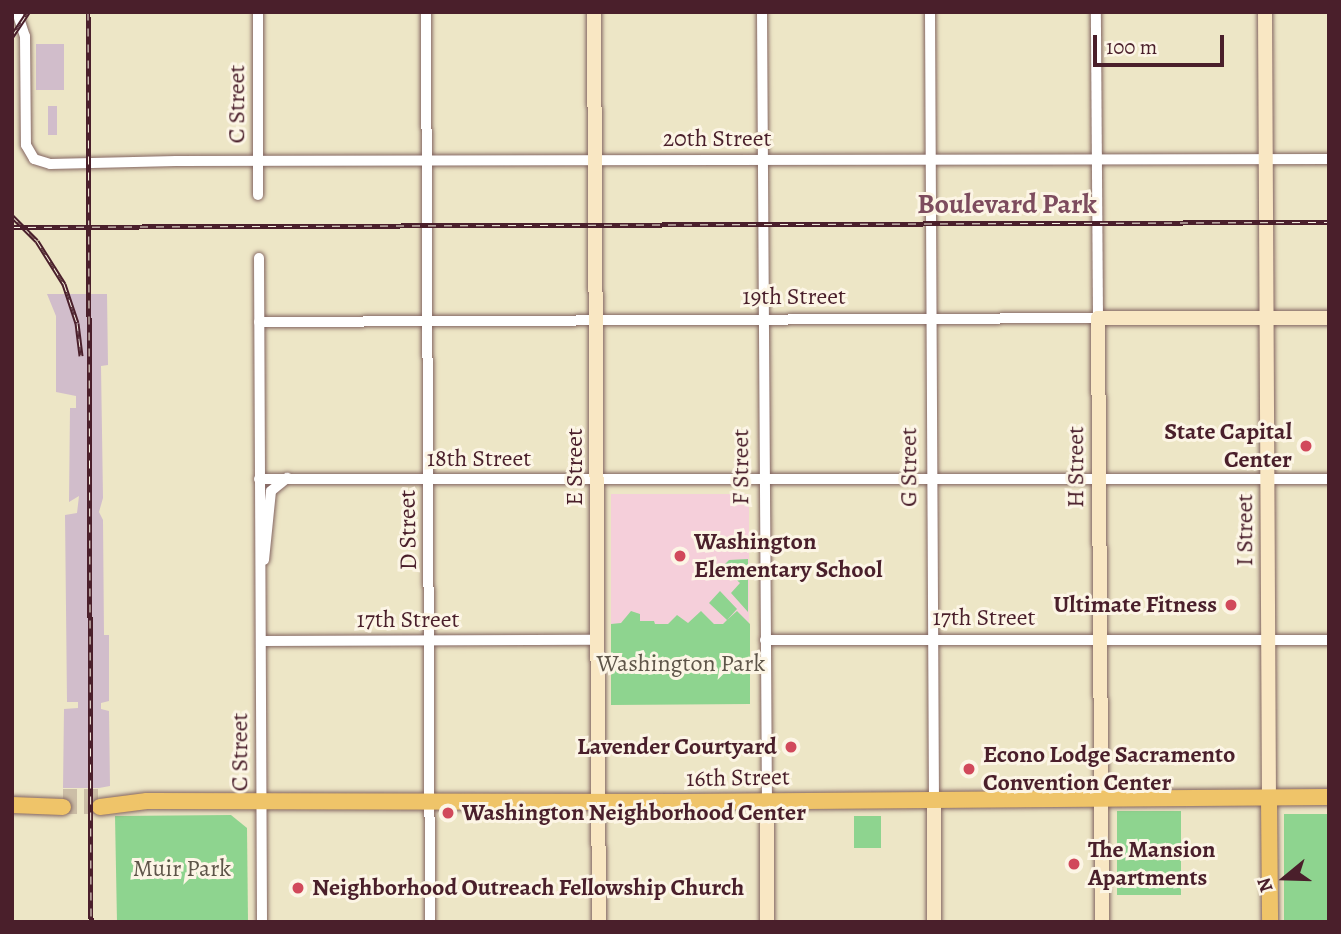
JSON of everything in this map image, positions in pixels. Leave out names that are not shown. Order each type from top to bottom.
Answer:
[{"type":"main road","name":"16th Street","points":[[100,802],[599,802],[766,792],[934,799],[1329,797]]},
{"type":"main road","points":[[12,798],[63,801],[12,805]]},
{"type":"main road","name":"I Street","points":[[1269,798],[1270,922]]},
{"type":"street","name":"20th Street","points":[[17,12],[25,36],[25,136],[31,155],[38,162],[50,164],[1329,159]]},
{"type":"street","name":"C Street","points":[[258,12],[258,195]]},
{"type":"street","name":"D Street","points":[[426,12],[430,922]]},
{"type":"street","name":"E Street","points":[[594,12],[599,922]]},
{"type":"street","name":"F Street","points":[[762,12],[767,922]]},
{"type":"street","name":"G Street","points":[[930,12],[934,922]]},
{"type":"street","name":"H Street","points":[[1096,12],[1102,922]]},
{"type":"street","name":"I Street","points":[[1265,12],[1269,798]]},
{"type":"street","name":"C Street","points":[[259,258],[262,922]]},
{"type":"street","name":"19th Street","points":[[260,322],[1329,318]]},
{"type":"street","name":"C Street","points":[[260,583],[270,524],[271,491],[288,478]]},
{"type":"street","name":"18th Street","points":[[259,479],[1329,479]]},
{"type":"street","name":"17th Street","points":[[261,641],[598,640]]},
{"type":"street","name":"17th Street","points":[[765,640],[1329,640]]},
{"type":"shaded area","points":[[36,44],[64,44],[64,90],[36,90]]},
{"type":"shaded area","points":[[48,106],[57,106],[57,135],[48,135]]},
{"type":"shaded area","points":[[47,294],[107,294],[108,365],[101,366],[103,498],[99,512],[103,520],[104,635],[109,635],[109,701],[101,703],[101,709],[109,711],[110,786],[99,788],[63,788],[64,709],[78,708],[78,702],[67,702],[65,515],[77,513],[79,496],[69,502],[70,408],[76,408],[76,396],[56,392],[56,316]]},
{"type":"shaded area","name":"Washington Elementary School","points":[[611,494],[749,494],[749,624],[611,624]]},
{"type":"green space","points":[[748,559],[748,612],[731,593],[740,583],[722,567],[729,560]]},
{"type":"green space","points":[[720,591],[737,609],[727,620],[709,603]]},
{"type":"green space","name":"Washington Park","points":[[631,611],[640,614],[640,621],[668,624],[677,615],[688,623],[701,611],[714,624],[723,624],[737,611],[750,624],[750,704],[611,705],[611,624],[621,623]]},
{"type":"green space","points":[[1117,811],[1181,811],[1181,895],[1117,895]]},
{"type":"green space","points":[[1284,814],[1329,814],[1329,922],[1284,922]]},
{"type":"green space","name":"Muir Park","points":[[231,815],[247,828],[248,922],[117,922],[115,816]]},
{"type":"green space","points":[[854,816],[881,816],[881,848],[854,848]]},
{"type":"tunnel","points":[[63,796],[100,796]]},
{"type":"tunnel","points":[[63,807],[100,807]]},
{"type":"railway","points":[[12,36],[28,12]]},
{"type":"railway","points":[[88,12],[91,922]]},
{"type":"railway","points":[[12,216],[37,241],[64,284],[77,323],[81,356]]},
{"type":"railway","points":[[12,227],[1329,222]]},
{"type":"place","name":"State Capital Center","points":[[1306,446]]},
{"type":"place","name":"Washington Elementary School","points":[[680,556]]},
{"type":"place","name":"Ultimate Fitness","points":[[1231,605]]},
{"type":"place","name":"Lavender Courtyard","points":[[791,747]]},
{"type":"place","name":"Econo Lodge Sacramento Convention Center","points":[[969,769]]},
{"type":"place","name":"Washington Neighborhood Center","points":[[448,813]]},
{"type":"place","name":"The Mansion Apartments","points":[[1074,864]]},
{"type":"place","name":"Neighborhood Outreach Fellowship Church","points":[[298,888]]},
{"type":"district","name":"Boulevard Park","points":[[1007,204]]}]
